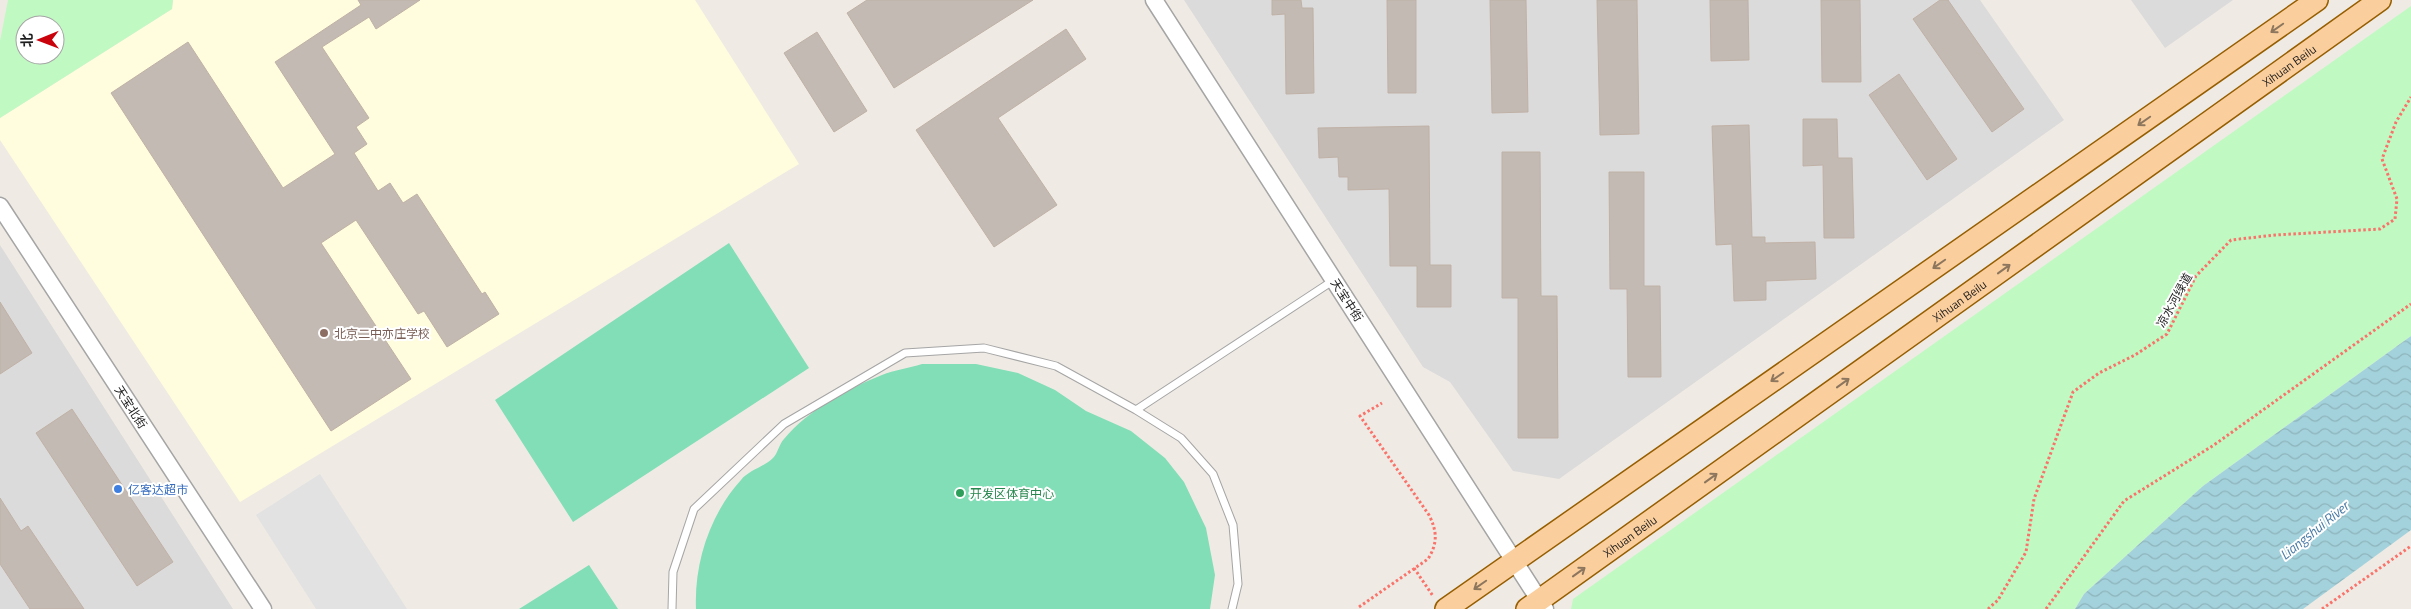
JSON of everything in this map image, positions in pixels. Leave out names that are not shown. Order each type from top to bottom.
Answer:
[{"type":"main road","points":[[1441,605],[1514,560],[2317,0]]},
{"type":"main road","name":"Xihuan Beilu","points":[[1537,606],[2380,0]]},
{"type":"street","name":"天宝中街","points":[[1154,0],[1514,560],[1537,606]]},
{"type":"street","name":"天宝北街","points":[[0,206],[263,609]]},
{"type":"lane","points":[[1136,410],[1334,280]]},
{"type":"lane","points":[[672,609],[673,572],[694,509],[784,424],[905,353],[984,348],[1056,366],[1136,410],[1181,438],[1212,474],[1233,525],[1238,584],[1232,609]]},
{"type":"path","name":"凉水河绿道","points":[[1988,609],[1998,600],[2026,552],[2034,498],[2072,392],[2099,373],[2135,355],[2167,334],[2196,276],[2231,240],[2275,234],[2380,229],[2395,219],[2397,198],[2382,159],[2396,122],[2411,97]]},
{"type":"path","points":[[2046,609],[2124,501],[2214,445],[2411,304]]},
{"type":"path","points":[[1359,608],[1428,559],[1435,549],[1436,536],[1434,525],[1360,416],[1382,403]]},
{"type":"path","points":[[2322,609],[2411,546]]},
{"type":"path","points":[[1414,568],[1441,605]]},
{"type":"shaded area","name":"北京二中亦庄学校","points":[[173,0],[695,0],[799,164],[240,502],[0,140],[0,118],[172,9]]},
{"type":"shaded area","points":[[1184,0],[1980,0],[2064,120],[1559,479],[1513,471],[1450,382],[1423,367]]},
{"type":"shaded area","points":[[2131,0],[2233,0],[2165,48]]},
{"type":"shaded area","points":[[0,245],[233,609],[0,609]]},
{"type":"shaded area","points":[[320,474],[407,609],[316,609],[256,515]]},
{"type":"green space","points":[[8,0],[173,0],[172,9],[0,118],[0,41]]},
{"type":"green space","points":[[2411,6],[2411,336],[2203,486],[2084,594],[2075,609],[1571,609],[1573,599]]},
{"type":"green space","points":[[729,243],[809,368],[573,522],[495,400]]},
{"type":"green space","name":"开发区体育中心","points":[[922,364],[976,364],[1018,373],[1055,390],[1086,411],[1131,431],[1165,458],[1184,482],[1206,528],[1215,575],[1210,609],[696,609],[698,574],[706,540],[721,508],[741,480],[773,458],[782,441],[794,428],[829,401],[882,375]]},
{"type":"green space","points":[[589,565],[618,609],[519,609]]},
{"type":"water","name":"Liangshui River","points":[[2411,336],[2411,530],[2303,609],[2075,609],[2084,594],[2203,486]]},
{"type":"building","points":[[358,0],[420,0],[376,29],[369,17],[322,47],[369,118],[356,127],[367,144],[354,153],[378,191],[390,183],[403,203],[417,194],[482,294],[485,292],[499,314],[447,347],[424,311],[418,314],[356,220],[321,243],[411,379],[331,431],[111,93],[188,42],[283,188],[335,154],[275,62],[361,5]]},
{"type":"building","points":[[867,0],[1033,0],[894,88],[847,13]]},
{"type":"building","points":[[1272,0],[1301,0],[1302,8],[1313,8],[1314,93],[1286,94],[1285,14],[1272,15]]},
{"type":"building","points":[[1387,0],[1416,0],[1416,93],[1388,93]]},
{"type":"building","points":[[1490,0],[1526,0],[1528,112],[1492,113]]},
{"type":"building","points":[[1597,0],[1637,0],[1639,134],[1600,135]]},
{"type":"building","points":[[1710,0],[1748,0],[1749,60],[1711,61]]},
{"type":"building","points":[[1821,0],[1860,0],[1861,82],[1822,82]]},
{"type":"building","points":[[1940,0],[1948,0],[2024,109],[1992,132],[1913,19]]},
{"type":"building","points":[[1066,29],[1086,59],[998,118],[1057,205],[994,247],[916,130]]},
{"type":"building","points":[[817,32],[867,111],[834,132],[784,53]]},
{"type":"building","points":[[1899,74],[1957,159],[1927,180],[1869,95]]},
{"type":"building","points":[[1803,119],[1837,119],[1838,158],[1852,158],[1854,238],[1824,238],[1823,165],[1803,166]]},
{"type":"building","points":[[1749,125],[1752,237],[1765,237],[1765,243],[1815,242],[1816,279],[1766,281],[1766,300],[1734,301],[1732,244],[1716,245],[1712,126]]},
{"type":"building","points":[[1429,126],[1430,265],[1451,265],[1451,307],[1417,307],[1417,266],[1390,266],[1389,189],[1348,190],[1348,177],[1339,177],[1338,157],[1319,158],[1318,128]]},
{"type":"building","points":[[1502,152],[1540,152],[1541,296],[1557,296],[1558,438],[1518,438],[1518,298],[1502,298]]},
{"type":"building","points":[[1609,172],[1644,172],[1644,286],[1660,286],[1661,377],[1628,377],[1627,289],[1610,289]]},
{"type":"building","points":[[0,302],[32,353],[0,374]]},
{"type":"building","points":[[72,409],[173,562],[137,586],[36,433]]},
{"type":"building","points":[[0,498],[21,531],[28,526],[84,609],[30,609],[0,564]]},
{"type":"place","name":"北京二中亦庄学校","points":[[324,333]]},
{"type":"place","name":"亿客达超市","points":[[118,489]]},
{"type":"place","name":"开发区体育中心","points":[[960,493]]}]
